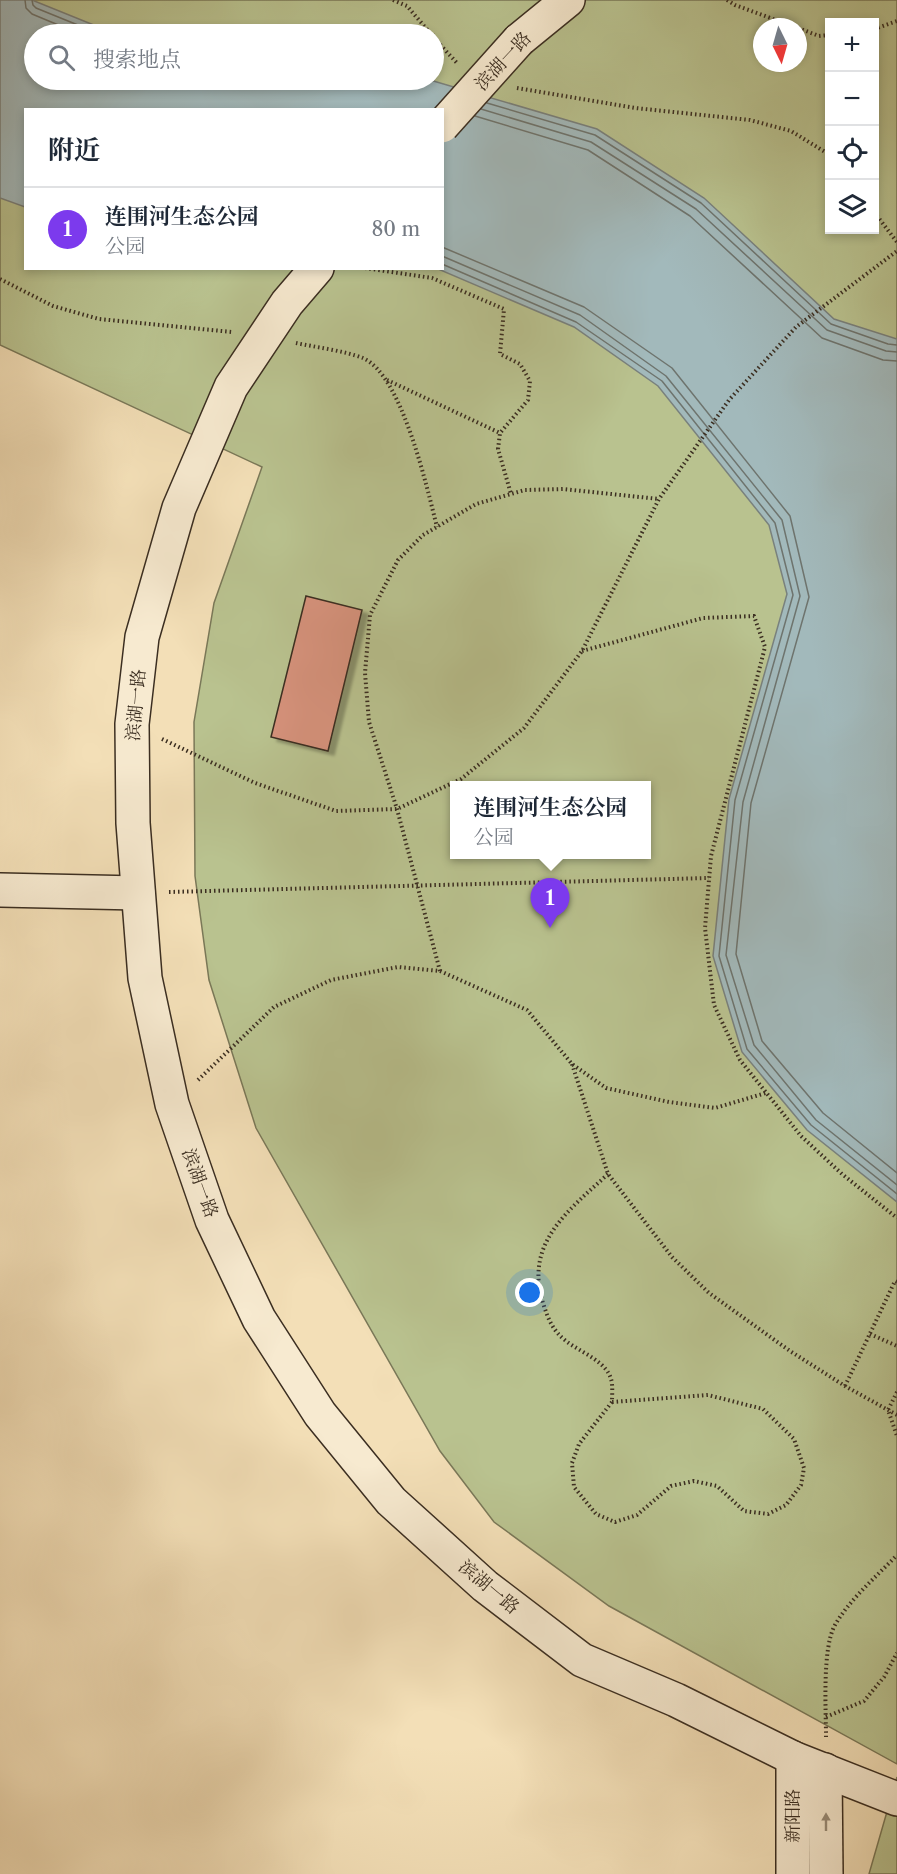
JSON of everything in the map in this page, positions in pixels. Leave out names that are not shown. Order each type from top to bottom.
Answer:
[{"type":"street","name":"滨湖一路","points":[[444,124],[519,40],[568,0]]},
{"type":"street","name":"滨湖一路","points":[[315,270],[287,303],[231,387],[179,508],[142,637],[132,724],[133,823],[145,978],[172,1104],[212,1220],[259,1319],[320,1414],[391,1501],[484,1586],[582,1660],[676,1700],[793,1758],[897,1799]]},
{"type":"street","points":[[0,890],[138,893]]},
{"type":"street","name":"新阳路","points":[[793,1758],[793,1874]]},
{"type":"street","name":"新阳路","points":[[825,1770],[826,1874]]},
{"type":"path","points":[[393,0],[407,6],[422,24]]},
{"type":"path","points":[[727,0],[770,18]]},
{"type":"path","points":[[879,27],[897,21]]},
{"type":"path","points":[[807,32],[825,35]]},
{"type":"path","points":[[444,50],[454,62],[465,66]]},
{"type":"path","points":[[509,85],[520,89],[635,108],[750,120],[791,131],[825,152]]},
{"type":"path","points":[[879,219],[897,242]]},
{"type":"path","points":[[455,781],[524,728],[582,651],[658,499],[729,400],[796,327],[897,251]]},
{"type":"path","points":[[378,270],[432,278],[504,309],[500,354],[520,364],[530,381],[528,400],[500,433],[498,449],[511,494]]},
{"type":"path","points":[[387,380],[500,433]]},
{"type":"path","points":[[440,971],[397,809],[369,722],[365,674],[370,615],[398,560],[423,535],[476,504],[525,490],[563,489],[658,499]]},
{"type":"path","points":[[582,651],[703,618],[754,616],[765,647],[711,856],[705,928],[714,1005],[740,1060],[801,1136],[842,1174],[897,1218]]},
{"type":"path","points":[[132,724],[255,783],[336,811],[397,809],[450,783]]},
{"type":"path","points":[[138,893],[709,878]]},
{"type":"path","points":[[172,1104],[274,1007],[331,980],[398,967],[440,971],[527,1010],[572,1064],[606,1088],[669,1102],[715,1108],[766,1093]]},
{"type":"path","points":[[572,1064],[608,1174],[672,1257],[709,1293],[790,1351],[845,1386],[897,1415]]},
{"type":"path","points":[[608,1174],[571,1208],[548,1238],[539,1256],[538,1287],[549,1323],[565,1340],[600,1364],[611,1378],[612,1402],[579,1444],[572,1462],[574,1487],[596,1514],[615,1522],[637,1515],[671,1486],[694,1480],[717,1486],[744,1511],[768,1514],[786,1505],[801,1485],[804,1468],[794,1439],[763,1409],[708,1395],[612,1402]]},
{"type":"path","points":[[845,1386],[895,1281],[897,1282]]},
{"type":"path","points":[[870,1334],[897,1346]]},
{"type":"path","points":[[897,1392],[888,1410],[897,1436]]},
{"type":"path","points":[[825,1770],[828,1653],[834,1627],[854,1601],[897,1555]]},
{"type":"path","points":[[826,1717],[864,1701],[884,1677],[897,1653]]},
{"type":"green space","points":[[0,0],[897,0],[897,1764],[609,1606],[494,1522],[440,1451],[256,1128],[209,980],[195,876],[194,722],[214,603],[262,467],[0,345]]},
{"type":"green space","points":[[897,1777],[897,1874],[869,1874]]},
{"type":"water","points":[[0,0],[32,0],[91,24],[24,24],[24,90],[444,90],[444,84],[597,129],[704,198],[834,319],[897,339],[897,1202],[807,1130],[742,1052],[713,956],[729,799],[787,594],[769,525],[658,386],[574,327],[440,270],[444,270],[444,108],[24,108],[24,207],[0,198]]},
{"type":"building","points":[[306,596],[362,610],[328,751],[271,737]]},
{"type":"place","name":"连围河生态公园","points":[[550,928]]}]
